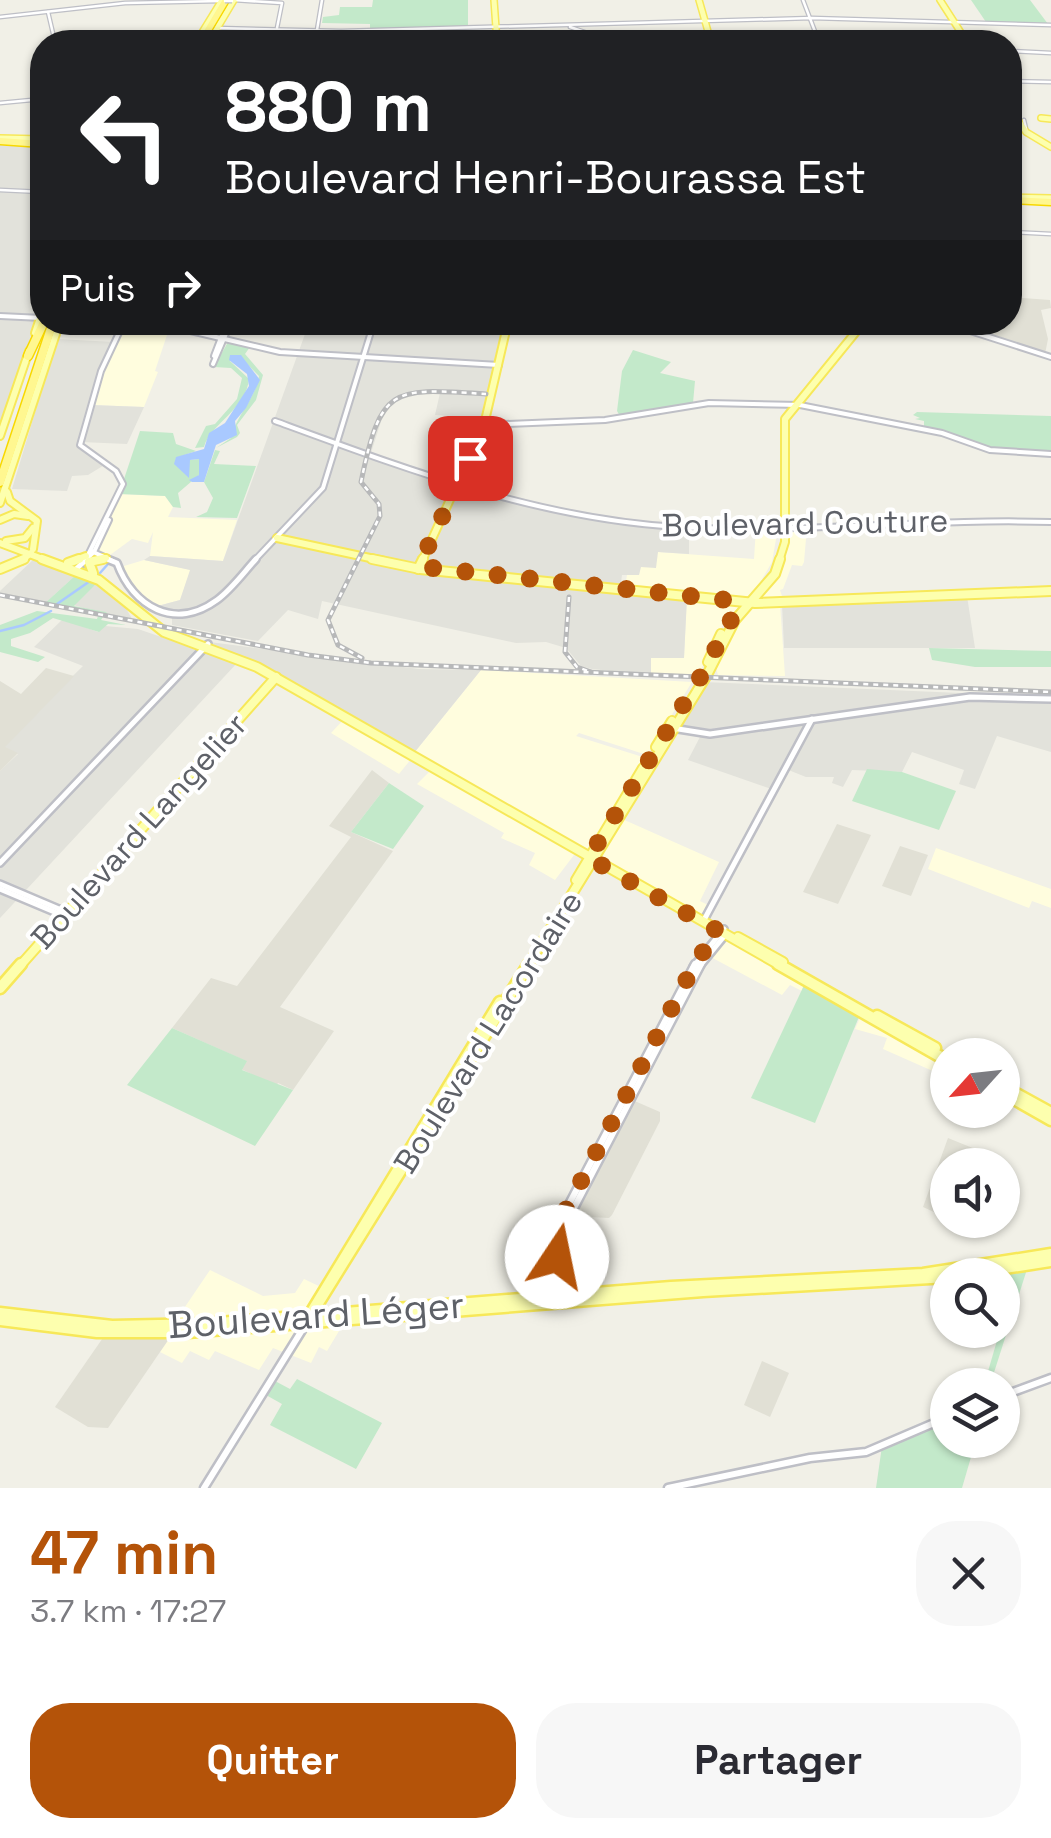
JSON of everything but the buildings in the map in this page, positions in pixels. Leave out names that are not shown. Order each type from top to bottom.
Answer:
[{"type":"highway","points":[[210,20],[228,0]]},
{"type":"highway","points":[[210,30],[228,0]]},
{"type":"highway","points":[[210,30],[228,0]]},
{"type":"highway","points":[[0,141],[30,142]]},
{"type":"highway","points":[[1022,200],[1048,201]]},
{"type":"highway","points":[[28,356],[39,335]]},
{"type":"highway","points":[[0,461],[42,335]]},
{"type":"highway","points":[[4,482],[43,335]]},
{"type":"highway","points":[[47,335],[48,361]]},
{"type":"main road","points":[[217,29],[228,0]]},
{"type":"main road","points":[[493,0],[494,30]]},
{"type":"main road","points":[[698,0],[706,30]]},
{"type":"main road","points":[[940,0],[959,30]]},
{"type":"main road","points":[[207,30],[210,20]]},
{"type":"main road","points":[[1041,118],[1051,119]]},
{"type":"main road","points":[[1022,126],[1051,147]]},
{"type":"main road","points":[[1022,128],[1030,138],[1051,147]]},
{"type":"main road","points":[[415,568],[482,425],[504,335]]},
{"type":"main road","name":"Boulevard Lacordaire","points":[[308,1319],[658,755],[737,611],[761,592],[780,560],[783,525],[778,429],[791,405],[850,335]]},
{"type":"main road","points":[[0,436],[28,356]]},
{"type":"main road","points":[[0,503],[48,361]]},
{"type":"main road","points":[[4,482],[9,500],[38,522],[30,543],[32,551]]},
{"type":"main road","points":[[0,520],[22,514],[34,524],[26,537],[2,541]]},
{"type":"main road","name":"Boulevard Lacordaire","points":[[592,857],[599,840],[710,668],[728,630],[772,570],[783,525]]},
{"type":"main road","points":[[277,538],[415,568],[748,602],[1048,592]]},
{"type":"main road","points":[[277,538],[291,541]]},
{"type":"main road","points":[[2,541],[32,551]]},
{"type":"main road","points":[[2,541],[93,573],[121,590],[160,626],[275,676],[592,857]]},
{"type":"main road","points":[[0,567],[17,560],[21,550]]},
{"type":"main road","points":[[0,567],[19,563],[32,551]]},
{"type":"main road","points":[[73,567],[91,553]]},
{"type":"main road","points":[[93,573],[89,562],[106,558]]},
{"type":"main road","points":[[73,567],[104,583],[152,626],[197,649],[196,656]]},
{"type":"main road","points":[[761,592],[759,598],[768,602]]},
{"type":"main road","points":[[727,600],[736,604],[737,611]]},
{"type":"main road","points":[[185,641],[206,646]]},
{"type":"main road","points":[[275,676],[930,1048]]},
{"type":"main road","name":"Boulevard Langelier","points":[[0,984],[275,676]]},
{"type":"main road","points":[[658,755],[664,764]]},
{"type":"main road","points":[[575,845],[586,847],[599,840]]},
{"type":"main road","points":[[1020,1099],[1051,1116]]},
{"type":"main road","name":"Boulevard Léger","points":[[0,1316],[138,1334],[922,1274],[1051,1258]]},
{"type":"main road","name":"Boulevard Léger","points":[[1020,1264],[1051,1258]]},
{"type":"main road","name":"Boulevard Léger","points":[[564,1299],[930,1278]]},
{"type":"street","points":[[0,17],[175,0]]},
{"type":"street","points":[[318,30],[323,0]]},
{"type":"street","points":[[803,0],[814,30]]},
{"type":"street","points":[[146,1],[279,4],[275,30],[217,29]]},
{"type":"street","points":[[47,13],[51,30]]},
{"type":"street","points":[[396,30],[810,18],[1051,25]]},
{"type":"street","points":[[540,26],[582,24]]},
{"type":"street","points":[[570,26],[581,30]]},
{"type":"street","points":[[1022,52],[1051,53]]},
{"type":"street","points":[[1022,81],[1051,82]]},
{"type":"street","points":[[0,103],[30,101]]},
{"type":"street","points":[[0,190],[30,191]]},
{"type":"street","points":[[1022,233],[1051,234]]},
{"type":"street","points":[[0,315],[30,318]]},
{"type":"street","points":[[118,335],[101,371],[80,445],[122,478],[91,553],[118,565],[128,589],[157,612],[172,614],[210,605],[324,488],[370,335]]},
{"type":"street","points":[[206,335],[280,352],[498,364]]},
{"type":"street","points":[[222,339],[224,335]]},
{"type":"street","points":[[982,335],[1051,357]]},
{"type":"street","points":[[482,425],[506,428],[609,420],[709,403],[791,405],[929,430],[990,450],[1051,454]]},
{"type":"street","name":"Boulevard Couture","points":[[274,421],[457,482],[553,509],[644,524],[702,528],[926,519],[1051,522]]},
{"type":"street","points":[[0,863],[206,646]]},
{"type":"street","points":[[671,728],[714,734],[970,697],[1051,699]]},
{"type":"street","points":[[704,920],[812,720]]},
{"type":"street","points":[[0,886],[63,914]]},
{"type":"street","points":[[564,1299],[563,1227],[703,960],[724,932]]},
{"type":"street","name":"Boulevard Lacordaire","points":[[204,1488],[308,1319]]},
{"type":"street","points":[[1020,1389],[1051,1378]]},
{"type":"street","points":[[668,1488],[810,1458],[866,1452],[930,1425]]},
{"type":"shaded area","points":[[0,145],[30,146],[31,335],[0,426]]},
{"type":"shaded area","points":[[1022,298],[1050,300],[1051,308],[1041,310],[1048,339],[1045,354],[985,335],[1022,335]]},
{"type":"shaded area","points":[[118,335],[167,335],[144,407],[91,405],[101,371]]},
{"type":"shaded area","points":[[305,335],[500,335],[482,418],[435,415],[440,393],[401,395],[386,406],[369,459],[534,508],[689,529],[689,554],[658,552],[656,568],[641,567],[639,575],[622,575],[620,591],[687,598],[684,658],[651,658],[651,675],[592,669],[581,666],[566,648],[546,642],[516,643],[322,601],[318,619],[288,610],[258,641],[172,625],[172,613],[154,607],[180,600],[190,570],[144,560],[150,556],[223,561]]},
{"type":"shaded area","points":[[57,339],[114,342],[92,405],[144,407],[127,444],[81,442],[106,464],[88,475],[72,476],[67,491],[12,489]]},
{"type":"shaded area","points":[[119,494],[165,496],[173,507],[168,517],[237,520],[223,561],[150,556],[153,532],[148,543],[132,539],[106,558],[94,552]]},
{"type":"shaded area","points":[[787,527],[807,527],[804,562],[802,566],[792,565],[780,590],[783,599],[764,600],[760,597],[782,562]]},
{"type":"shaded area","points":[[756,528],[778,528],[772,562],[758,586],[724,623],[698,676],[651,675],[650,658],[684,658],[687,594],[625,587],[627,575],[639,575],[640,567],[658,552],[754,559]]},
{"type":"shaded area","points":[[34,559],[77,574],[43,605],[0,596],[0,591]]},
{"type":"shaded area","points":[[144,560],[191,570],[180,600],[154,607],[129,586],[124,566]]},
{"type":"shaded area","points":[[97,583],[121,600],[134,622],[73,605]]},
{"type":"shaded area","points":[[967,596],[975,648],[784,648],[782,604]]},
{"type":"shaded area","points":[[780,604],[785,676],[718,675],[715,664],[729,633],[749,607]]},
{"type":"shaded area","points":[[63,619],[98,632],[105,626],[138,629],[237,663],[0,918],[0,771],[18,754],[4,748],[5,743],[83,666],[34,647]]},
{"type":"shaded area","points":[[194,640],[419,669],[481,670],[414,753],[254,661]]},
{"type":"shaded area","points":[[46,668],[74,676],[5,747],[18,753],[0,771],[0,681],[21,694]]},
{"type":"shaded area","points":[[481,670],[692,682],[647,755],[579,733],[576,736],[649,759],[591,854],[414,753]]},
{"type":"shaded area","points":[[703,682],[960,693],[1051,701],[1051,752],[997,736],[975,789],[959,784],[964,770],[912,752],[902,772],[852,770],[843,787],[832,783],[834,777],[806,777],[786,769],[774,790],[688,760],[701,735],[673,729]]},
{"type":"shaded area","points":[[344,719],[412,758],[399,774],[331,733]]},
{"type":"shaded area","points":[[432,769],[577,851],[555,880],[529,865],[535,853],[501,838],[504,833],[417,784]]},
{"type":"shaded area","points":[[372,770],[389,783],[351,832],[393,851],[280,1007],[334,1031],[293,1090],[278,1083],[276,1086],[241,1069],[246,1061],[172,1028],[211,978],[237,986],[351,837],[329,826]]},
{"type":"shaded area","points":[[620,818],[719,862],[700,901],[712,907],[705,918],[596,857]]},
{"type":"shaded area","points":[[837,824],[871,835],[838,904],[803,892]]},
{"type":"shaded area","points":[[900,846],[928,855],[911,896],[882,886]]},
{"type":"shaded area","points":[[936,848],[1051,889],[1051,908],[1032,901],[1029,908],[928,869]]},
{"type":"shaded area","points":[[724,935],[805,980],[802,991],[790,985],[782,995],[707,955]]},
{"type":"shaded area","points":[[862,1013],[930,1051],[930,1070],[883,1049],[887,1038],[855,1029]]},
{"type":"shaded area","points":[[630,1099],[660,1112],[660,1121],[612,1215],[590,1217],[573,1209]]},
{"type":"shaded area","points":[[948,1138],[973,1148],[944,1148]]},
{"type":"shaded area","points":[[930,1188],[930,1210],[923,1207]]},
{"type":"shaded area","points":[[210,1270],[263,1296],[295,1293],[304,1279],[323,1288],[304,1313],[172,1326]]},
{"type":"shaded area","points":[[345,1321],[327,1351],[319,1347],[311,1363],[273,1348],[259,1370],[215,1351],[209,1360],[190,1351],[182,1363],[160,1352],[173,1333]]},
{"type":"shaded area","points":[[107,1332],[173,1333],[108,1428],[88,1427],[55,1407]]},
{"type":"shaded area","points":[[762,1361],[789,1373],[770,1417],[744,1405]]},
{"type":"green space","points":[[373,0],[468,0],[468,27],[370,29],[370,24],[322,23],[323,17],[339,15],[340,7],[372,7]]},
{"type":"green space","points":[[971,0],[1030,0],[1048,24],[986,22]]},
{"type":"green space","points":[[228,342],[250,347],[245,354],[263,375],[256,400],[237,425],[237,437],[216,448],[231,438],[259,376],[238,355],[230,361],[249,379],[242,399],[204,447],[195,448],[206,426],[215,424],[237,399],[242,378],[231,368],[214,367]]},
{"type":"green space","points":[[633,350],[671,362],[660,373],[695,381],[693,403],[620,416],[617,411],[622,371]]},
{"type":"green space","points":[[917,412],[1051,416],[1051,453],[993,448],[924,426],[924,421],[913,415]]},
{"type":"green space","points":[[140,431],[173,433],[176,444],[196,451],[176,458],[175,464],[189,477],[189,460],[199,459],[199,475],[178,493],[181,508],[173,507],[165,496],[119,494]]},
{"type":"green space","points":[[215,450],[220,451],[214,464],[256,466],[237,518],[196,517],[207,512],[213,498],[204,482]]},
{"type":"green space","points":[[77,574],[97,583],[74,606],[106,612],[111,618],[101,620],[126,625],[108,624],[99,632],[53,618],[30,633],[11,639],[11,646],[45,657],[38,662],[0,652],[0,625],[37,611],[97,619],[98,616],[43,605]]},
{"type":"green space","points":[[929,648],[1051,651],[1051,667],[975,667],[932,660]]},
{"type":"green space","points":[[867,769],[902,772],[956,791],[939,830],[852,801]]},
{"type":"green space","points":[[389,783],[424,806],[393,849],[351,832]]},
{"type":"green space","points":[[806,981],[861,1012],[815,1123],[751,1098]]},
{"type":"green space","points":[[172,1028],[247,1061],[242,1070],[293,1090],[255,1146],[127,1085]]},
{"type":"green space","points":[[1029,1263],[1020,1291],[1020,1266]]},
{"type":"green space","points":[[995,1348],[1002,1348],[995,1368],[989,1368]]},
{"type":"green space","points":[[297,1379],[382,1423],[356,1469],[270,1425],[282,1404],[266,1395],[275,1381],[290,1389]]},
{"type":"green space","points":[[930,1425],[930,1458],[971,1458],[962,1488],[876,1488],[882,1446]]},
{"type":"water","points":[[230,355],[241,355],[260,380],[235,421],[237,435],[216,445],[204,482],[192,482],[189,480],[199,475],[199,459],[190,460],[189,478],[174,464],[176,457],[204,449],[209,433],[225,423],[249,386],[247,374],[229,360]]},
{"type":"waterway","points":[[100,573],[108,564]]},
{"type":"waterway","points":[[57,604],[90,581]]},
{"type":"waterway","points":[[0,631],[24,625],[51,611]]},
{"type":"railway","points":[[362,658],[338,645],[328,620],[380,516],[379,504],[361,482],[376,426],[396,399],[410,394],[486,394]]},
{"type":"railway","points":[[0,595],[308,655],[371,663],[1051,692]]},
{"type":"railway","points":[[569,597],[565,652],[577,667],[591,672]]},
{"type":"route","points":[[470,458],[424,555],[423,567],[727,600],[738,607],[701,676],[591,854],[596,857],[594,861],[720,932],[698,958],[557,1227],[557,1257]]}]
